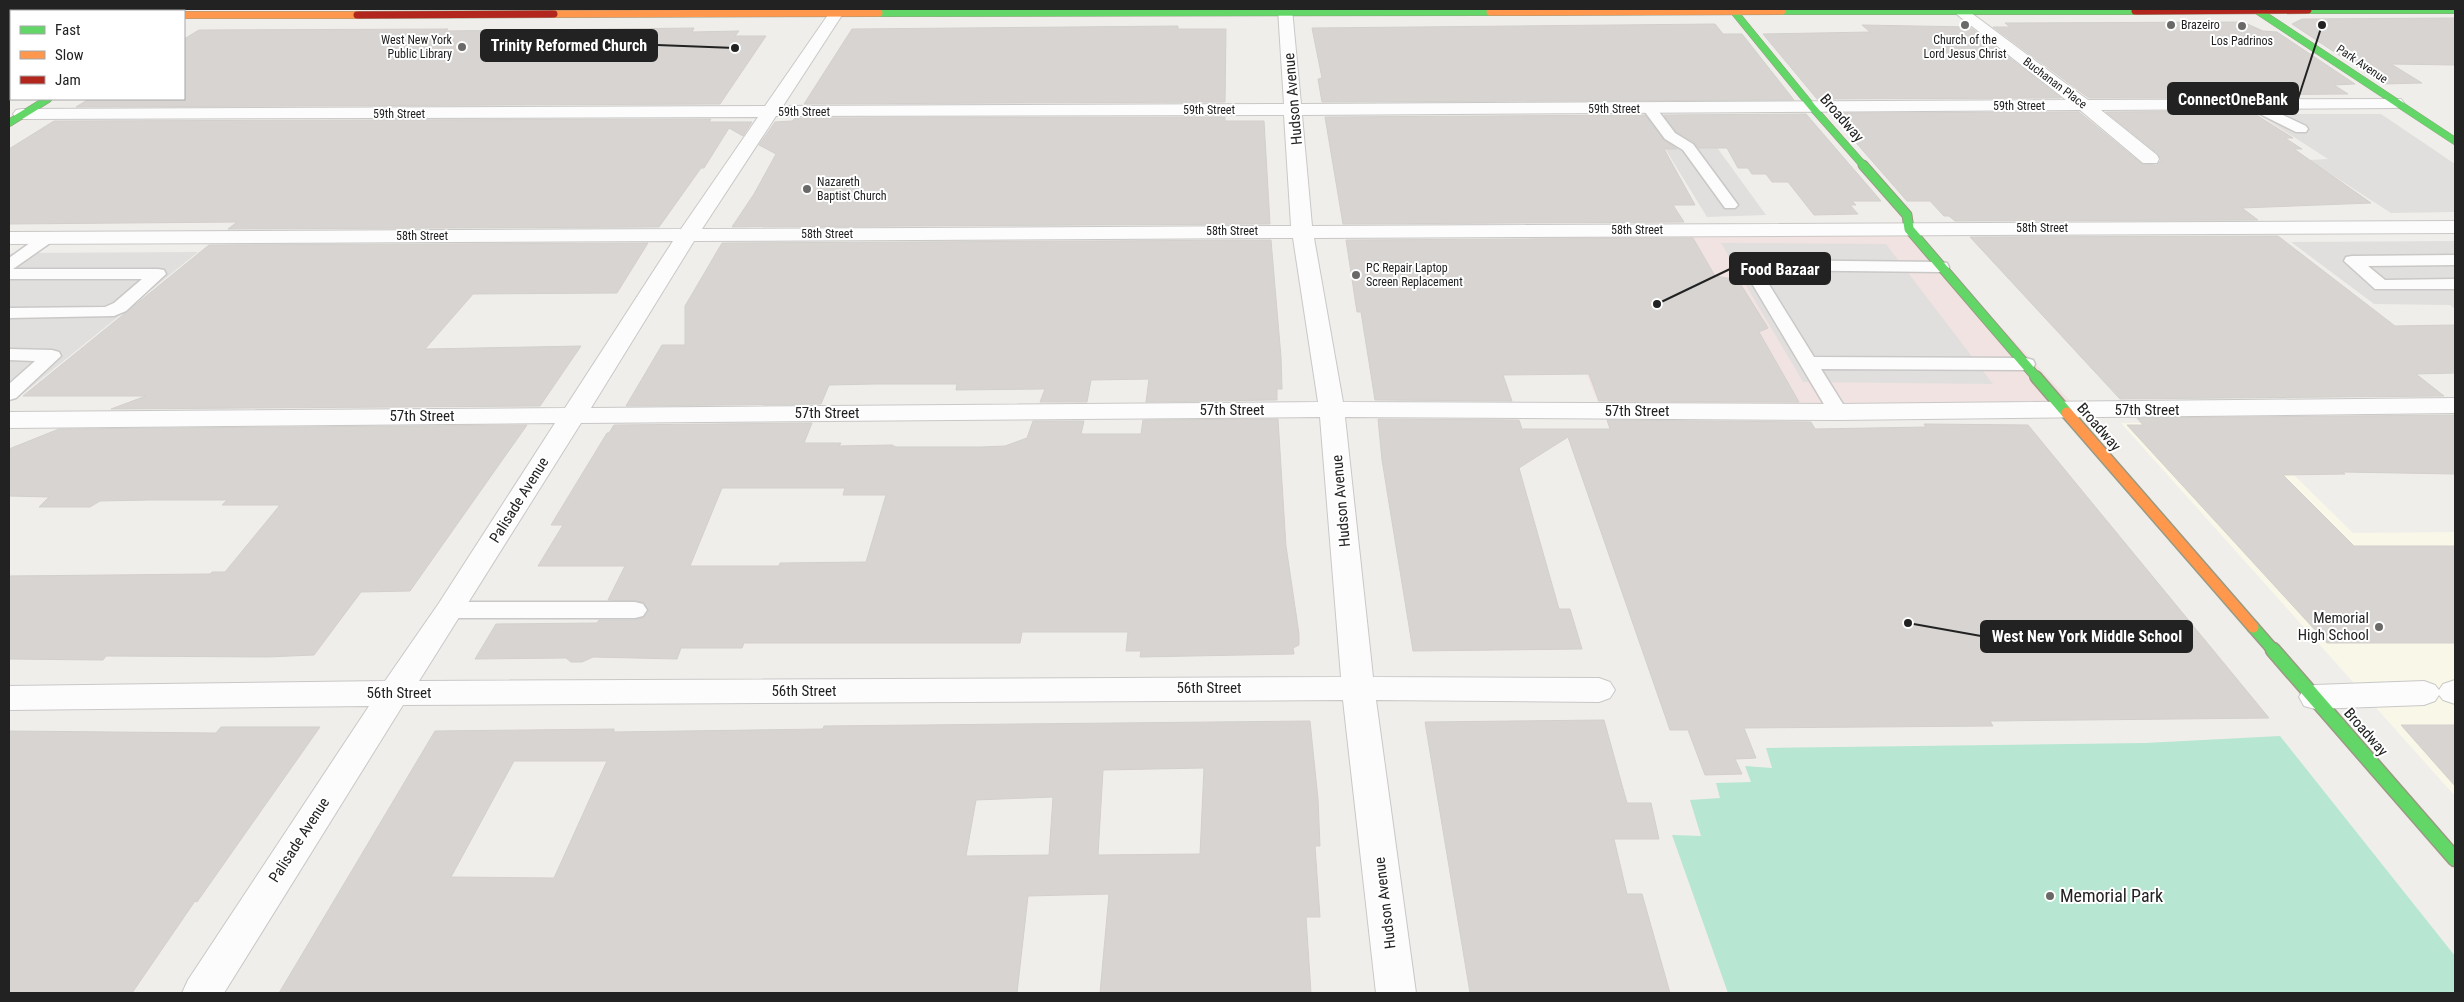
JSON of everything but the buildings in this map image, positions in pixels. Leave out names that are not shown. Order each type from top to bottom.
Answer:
[{"type":"street","points":[[185,16],[198,9]]},
{"type":"street","name":"Park Avenue","points":[[2256,9],[2455,141]]},
{"type":"street","name":"Broadway","points":[[1733,10],[1812,106],[1907,215],[1909,229],[1941,267],[2455,859]]},
{"type":"street","name":"Buchanan Place","points":[[1958,10],[2085,106],[2150,159]]},
{"type":"street","points":[[185,16],[617,11],[2455,10]]},
{"type":"street","name":"Palisade Avenue","points":[[202,993],[394,693],[450,610],[686,235],[837,11]]},
{"type":"street","name":"Hudson Avenue","points":[[1285,11],[1302,231],[1332,410],[1358,688],[1396,993]]},
{"type":"street","points":[[16,119],[46,100]]},
{"type":"street","name":"59th Street","points":[[16,119],[2395,103]]},
{"type":"street","name":"58th Street","points":[[9,238],[2455,227]]},
{"type":"street","name":"57th Street","points":[[9,420],[1332,410],[1838,412],[2455,406]]},
{"type":"street","name":"56th Street","points":[[9,698],[394,693],[1358,688],[1600,690]]},
{"type":"street","points":[[2315,697],[2444,693]]},
{"type":"lane","points":[[2251,104],[2301,129]]},
{"type":"lane","points":[[1649,108],[1670,136],[1688,148],[1730,205]]},
{"type":"lane","points":[[9,265],[47,238]]},
{"type":"lane","points":[[2455,260],[2352,261],[2382,285],[2455,284]]},
{"type":"lane","points":[[1838,412],[1749,265],[1941,267]]},
{"type":"lane","points":[[9,274],[158,274],[120,307],[108,312],[9,313]]},
{"type":"lane","points":[[9,355],[52,356],[9,394]]},
{"type":"lane","points":[[1808,362],[2026,364]]},
{"type":"lane","points":[[450,610],[635,610]]},
{"type":"shaded area","points":[[2258,114],[2381,114],[2455,164],[2455,212],[2391,213],[2309,160],[2328,159]]},
{"type":"shaded area","points":[[1661,142],[1713,142],[1766,215],[1707,217]]},
{"type":"shaded area","points":[[1909,229],[2076,407],[1601,410],[1530,233]]},
{"type":"shaded area","points":[[2455,241],[2455,309],[2450,305],[2374,304],[2291,242]]},
{"type":"shaded area","points":[[1721,243],[1886,244],[1993,384],[1803,382]]},
{"type":"shaded area","points":[[198,252],[19,397],[9,397],[9,255],[12,253]]},
{"type":"shaded area","name":"Memorial High School","points":[[2121,423],[2241,423],[2353,533],[2455,532],[2455,796]]},
{"type":"green space","name":"Memorial Park","points":[[2280,736],[2455,956],[2455,993],[1728,993],[1672,835],[1701,836],[1690,800],[1720,798],[1716,783],[1751,782],[1745,766],[1772,768],[1766,748],[2145,743]]},
{"type":"traffic: fast","points":[[1732,9],[1812,107],[1907,215],[1909,229],[2067,413]]},
{"type":"traffic: fast","points":[[2255,9],[2455,141]]},
{"type":"traffic: fast","points":[[2308,10],[2455,10]]},
{"type":"traffic: fast","points":[[1782,11],[2135,11]]},
{"type":"traffic: fast","points":[[879,13],[1490,12]]},
{"type":"traffic: fast","points":[[9,123],[46,100]]},
{"type":"traffic: fast","points":[[2253,627],[2455,859]]},
{"type":"traffic: slow","points":[[1490,12],[1782,11]]},
{"type":"traffic: slow","points":[[554,14],[879,13]]},
{"type":"traffic: slow","points":[[186,15],[357,15]]},
{"type":"traffic: slow","points":[[2067,413],[2253,627]]},
{"type":"traffic: jam","points":[[2135,11],[2308,10]]},
{"type":"traffic: jam","points":[[357,15],[554,14]]},
{"type":"place","name":"Church of the Lord Jesus Christ","points":[[1965,25]]},
{"type":"place","name":"Brazeiro","points":[[2171,25]]},
{"type":"place","name":"ConnectOneBank","points":[[2322,25]]},
{"type":"place","name":"Los Padrinos","points":[[2242,26]]},
{"type":"place","name":"West New York Public Library","points":[[462,47]]},
{"type":"place","name":"Trinity Reformed Church","points":[[735,48]]},
{"type":"place","name":"Nazareth Baptist Church","points":[[807,189]]},
{"type":"place","name":"PC Repair Laptop Screen Replacement","points":[[1356,275]]},
{"type":"place","name":"Food Bazaar","points":[[1657,304]]},
{"type":"place","name":"West New York Middle School","points":[[1908,623]]},
{"type":"place","name":"Memorial High School","points":[[2379,627]]},
{"type":"place","name":"Memorial Park","points":[[2050,896]]}]
